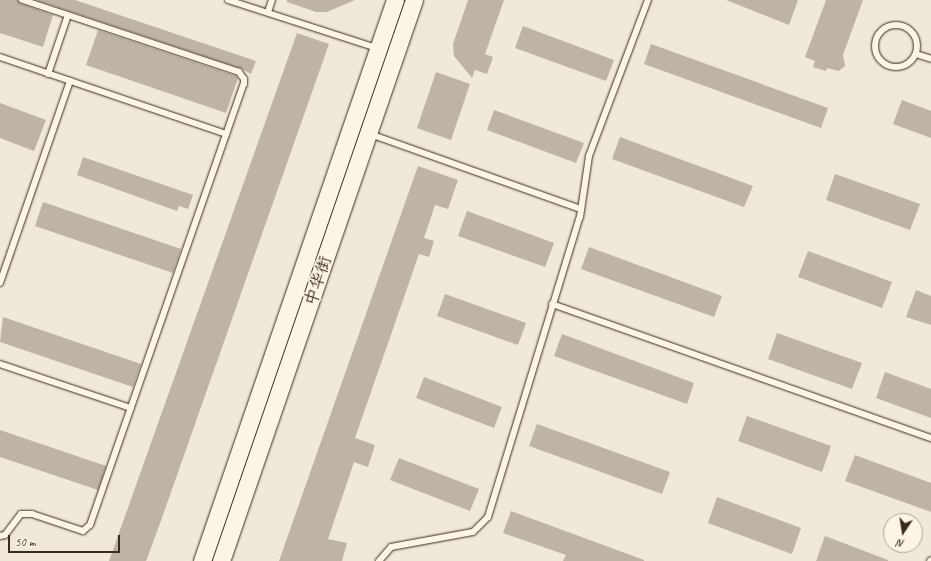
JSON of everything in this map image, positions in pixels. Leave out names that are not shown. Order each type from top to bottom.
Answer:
[{"type":"main road","name":"中华街","points":[[202,561],[395,0]]},
{"type":"main road","name":"中华街","points":[[221,561],[414,0]]},
{"type":"lane","points":[[0,536],[5,536],[21,514],[28,513],[86,531],[131,408],[244,84],[244,79],[239,72],[22,0]]},
{"type":"lane","points":[[228,0],[378,48]]},
{"type":"lane","points":[[268,12],[272,0]]},
{"type":"lane","points":[[380,561],[391,547],[473,532],[488,517],[581,209],[589,156],[648,0]]},
{"type":"lane","points":[[48,74],[68,16]]},
{"type":"lane","points":[[901,25],[909,29],[916,39],[916,54],[905,66],[884,64],[875,52],[876,37],[886,26],[901,25]]},
{"type":"lane","points":[[916,54],[931,60]]},
{"type":"lane","points":[[0,57],[226,134]]},
{"type":"lane","points":[[0,283],[70,81]]},
{"type":"lane","points":[[368,134],[581,209]]},
{"type":"lane","points":[[552,304],[931,438]]},
{"type":"lane","points":[[0,364],[131,408]]},
{"type":"building","points":[[0,0],[18,0],[21,4],[53,15],[43,47],[0,33]]},
{"type":"building","points":[[36,0],[75,0],[256,61],[251,74],[240,68]]},
{"type":"building","points":[[287,0],[355,0],[327,12],[316,12],[287,2]]},
{"type":"building","points":[[468,0],[504,0],[485,54],[493,57],[487,74],[475,70],[472,78],[454,56],[453,44]]},
{"type":"building","points":[[726,0],[798,0],[789,25]]},
{"type":"building","points":[[826,0],[863,0],[843,55],[845,66],[839,71],[827,68],[826,71],[813,67],[815,61],[805,57]]},
{"type":"building","points":[[523,26],[614,60],[606,81],[515,48]]},
{"type":"building","points":[[98,30],[236,76],[238,78],[226,113],[86,65]]},
{"type":"building","points":[[297,33],[329,44],[158,529],[146,561],[109,561]]},
{"type":"building","points":[[651,44],[828,108],[821,128],[644,64]]},
{"type":"building","points":[[436,72],[470,84],[451,140],[417,128]]},
{"type":"building","points":[[902,100],[931,111],[931,138],[893,124]]},
{"type":"building","points":[[0,103],[46,120],[34,151],[0,138]]},
{"type":"building","points":[[494,110],[584,143],[576,163],[487,130]]},
{"type":"building","points":[[620,137],[753,186],[744,207],[612,159]]},
{"type":"building","points":[[83,157],[193,195],[188,209],[179,206],[177,211],[77,175]]},
{"type":"building","points":[[418,166],[458,180],[448,209],[435,205],[424,238],[434,241],[429,257],[419,254],[355,438],[375,445],[368,467],[354,462],[328,539],[347,543],[342,561],[279,561]]},
{"type":"building","points":[[835,174],[920,204],[910,230],[826,200]]},
{"type":"building","points":[[43,202],[181,249],[173,273],[35,226]]},
{"type":"building","points":[[467,211],[554,243],[545,267],[458,236]]},
{"type":"building","points":[[589,247],[722,296],[714,317],[581,269]]},
{"type":"building","points":[[808,251],[892,282],[882,308],[798,277]]},
{"type":"building","points":[[916,290],[931,296],[931,325],[906,317]]},
{"type":"building","points":[[445,294],[526,323],[518,345],[437,316]]},
{"type":"building","points":[[3,317],[141,364],[133,387],[0,342]]},
{"type":"building","points":[[777,333],[862,363],[852,389],[768,359]]},
{"type":"building","points":[[562,334],[694,383],[687,404],[554,356]]},
{"type":"building","points":[[885,372],[931,389],[931,418],[876,398]]},
{"type":"building","points":[[424,377],[502,407],[494,428],[416,398]]},
{"type":"building","points":[[747,416],[831,446],[822,472],[738,441]]},
{"type":"building","points":[[537,424],[670,472],[662,494],[529,446]]},
{"type":"building","points":[[0,430],[106,466],[98,490],[0,457]]},
{"type":"building","points":[[855,455],[931,483],[931,512],[845,481]]},
{"type":"building","points":[[399,458],[479,489],[470,511],[390,480]]},
{"type":"building","points":[[717,497],[801,528],[792,554],[708,523]]},
{"type":"building","points":[[511,511],[644,561],[563,561],[566,555],[503,533]]},
{"type":"building","points":[[825,536],[888,560],[888,561],[816,561]]}]
